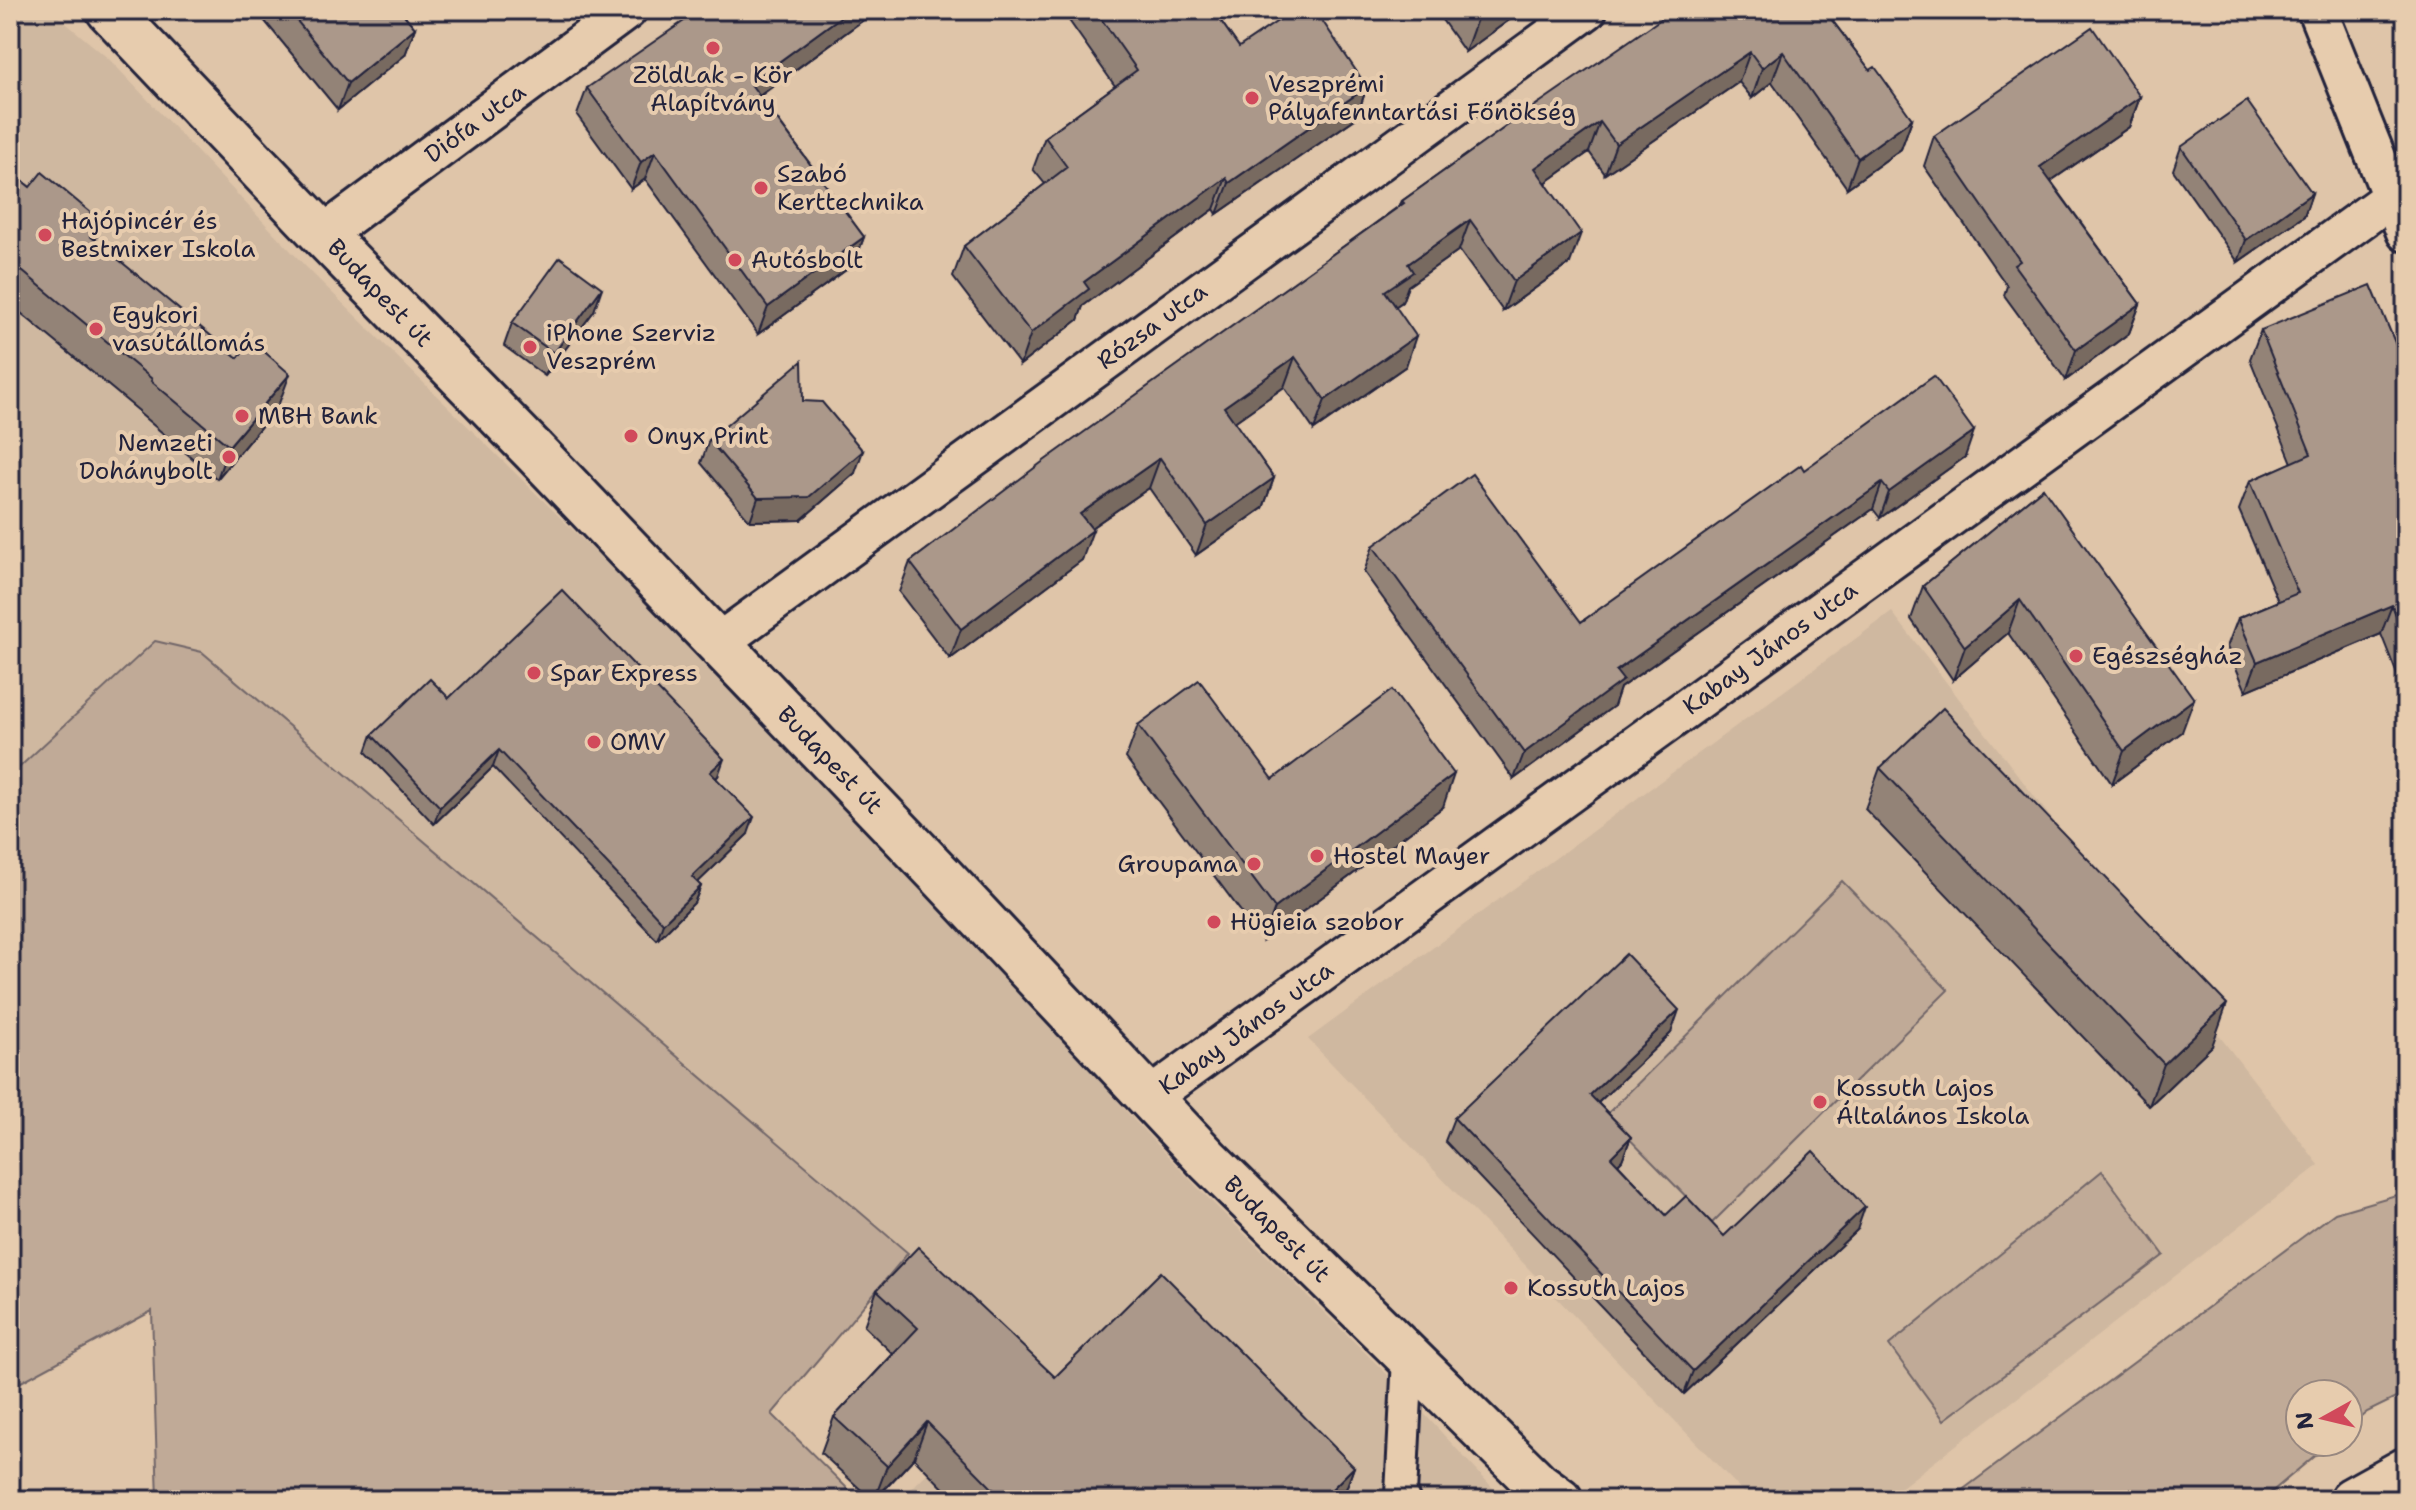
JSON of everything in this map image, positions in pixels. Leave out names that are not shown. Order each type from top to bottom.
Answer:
[{"type":"main road","name":"Budapest út","points":[[109,10],[955,890],[1208,1160],[1549,1495]]},
{"type":"main road","points":[[2352,1500],[2392,1483]]},
{"type":"street","name":"Diófa utca","points":[[323,235],[627,10]]},
{"type":"street","name":"Rózsa utca","points":[[718,643],[1587,10]]},
{"type":"street","points":[[2317,10],[2406,232]]},
{"type":"street","name":"Kabay János utca","points":[[1149,1098],[2392,197]]},
{"type":"street","points":[[1404,1500],[1401,1494],[1408,1358]]},
{"type":"shaded area","points":[[10,10],[50,10],[109,59],[309,270],[698,653],[1083,1060],[1201,1191],[1391,1378],[1504,1500],[900,1500],[1034,1367],[908,1253],[202,652],[155,641],[10,776]]},
{"type":"shaded area","name":"Kossuth Lajos Általános Iskola","points":[[1892,612],[2319,1165],[1885,1500],[1751,1500],[1308,1039]]},
{"type":"shaded area","points":[[155,641],[202,652],[908,1253],[772,1414],[859,1500],[158,1500],[152,1311],[10,1388],[10,776]]},
{"type":"shaded area","points":[[1842,881],[1948,990],[1712,1223],[1606,1115]]},
{"type":"shaded area","points":[[2102,1171],[2164,1255],[1944,1420],[1889,1345]]},
{"type":"shaded area","points":[[2406,1192],[2406,1393],[2364,1415],[2364,1378],[2284,1378],[2284,1458],[2312,1458],[2262,1500],[1949,1500],[2335,1213]]},
{"type":"building","points":[[288,10],[400,10],[415,28],[348,83]]},
{"type":"building","points":[[700,10],[850,10],[750,83],[864,237],[768,307],[655,152],[641,162],[587,88]]},
{"type":"building","points":[[1095,10],[1213,10],[1239,47],[1294,10],[1315,10],[1367,87],[1229,183],[1226,178],[1084,282],[1089,289],[1031,333],[964,246],[1067,167],[1045,137],[1137,70]]},
{"type":"building","points":[[1470,10],[1490,10],[1477,19]]},
{"type":"building","points":[[1674,10],[1824,10],[1870,70],[1875,67],[1912,119],[1858,158],[1783,52],[1762,68],[1750,52],[1616,144],[1600,122],[1535,168],[1581,233],[1514,281],[1470,220],[1408,264],[1413,272],[1385,291],[1416,336],[1325,400],[1295,357],[1224,407],[1274,478],[1207,525],[1160,458],[1080,514],[1093,530],[961,629],[910,562],[1041,463],[1404,203],[1402,201]]},
{"type":"building","points":[[2092,27],[2140,97],[2040,167],[2140,304],[2076,350],[2014,265],[2020,261],[1934,136]]},
{"type":"building","points":[[2247,101],[2312,193],[2246,240],[2181,147]]},
{"type":"building","points":[[10,171],[30,187],[42,172],[102,222],[90,236],[238,358],[252,341],[290,374],[229,446],[10,261]]},
{"type":"building","points":[[560,257],[602,288],[554,353],[512,323]]},
{"type":"building","points":[[2371,285],[2406,369],[2406,641],[2392,605],[2257,662],[2238,618],[2298,593],[2250,481],[2311,454],[2261,330]]},
{"type":"building","points":[[802,361],[803,401],[822,402],[863,451],[809,497],[758,498],[709,440]]},
{"type":"building","points":[[1934,376],[1974,431],[1889,492],[1882,483],[1616,671],[1623,680],[1524,753],[1373,546],[1472,474],[1581,622],[1801,465],[1804,470]]},
{"type":"building","name":"Egészségház","points":[[2043,488],[2194,699],[2124,751],[2020,600],[1965,647],[1923,586]]},
{"type":"building","points":[[562,590],[724,759],[710,772],[754,817],[692,877],[701,886],[663,923],[499,750],[440,807],[372,735],[430,679],[449,698]]},
{"type":"building","points":[[1199,680],[1273,779],[1392,690],[1454,774],[1275,908],[1138,725]]},
{"type":"building","points":[[1943,708],[2227,1004],[2164,1064],[1880,768]]},
{"type":"building","points":[[1626,954],[1679,1010],[1590,1095],[1631,1137],[1611,1157],[1666,1215],[1686,1196],[1724,1236],[1813,1151],[1865,1207],[1693,1371],[1454,1118]]},
{"type":"building","points":[[918,1247],[1055,1377],[1161,1272],[1354,1467],[1321,1500],[993,1500],[998,1494],[927,1422],[887,1466],[834,1417],[918,1328],[877,1290]]},
{"type":"place","name":"ZöldLak - Kör Alapítvány","points":[[713,48]]},
{"type":"place","name":"Veszprémi Pályafenntartási Főnökség","points":[[1252,98]]},
{"type":"place","name":"Szabó Kerttechnika","points":[[761,188]]},
{"type":"place","name":"Hajópincér és Bestmixer Iskola","points":[[45,235]]},
{"type":"place","name":"Autósbolt","points":[[735,260]]},
{"type":"place","name":"Egykori vasútállomás","points":[[96,329]]},
{"type":"place","name":"iPhone Szerviz Veszprém","points":[[530,347]]},
{"type":"place","name":"MBH Bank","points":[[242,416]]},
{"type":"place","name":"Onyx Print","points":[[631,436]]},
{"type":"place","name":"Nemzeti Dohánybolt","points":[[229,457]]},
{"type":"place","name":"Egészségház","points":[[2076,656]]},
{"type":"place","name":"Spar Express","points":[[534,673]]},
{"type":"place","name":"OMV","points":[[594,742]]},
{"type":"place","name":"Hostel Mayer","points":[[1317,856]]},
{"type":"place","name":"Groupama","points":[[1254,864]]},
{"type":"place","name":"Hügieia szobor","points":[[1214,922]]},
{"type":"place","name":"Kossuth Lajos Általános Iskola","points":[[1820,1102]]},
{"type":"place","name":"Kossuth Lajos","points":[[1511,1288]]}]
